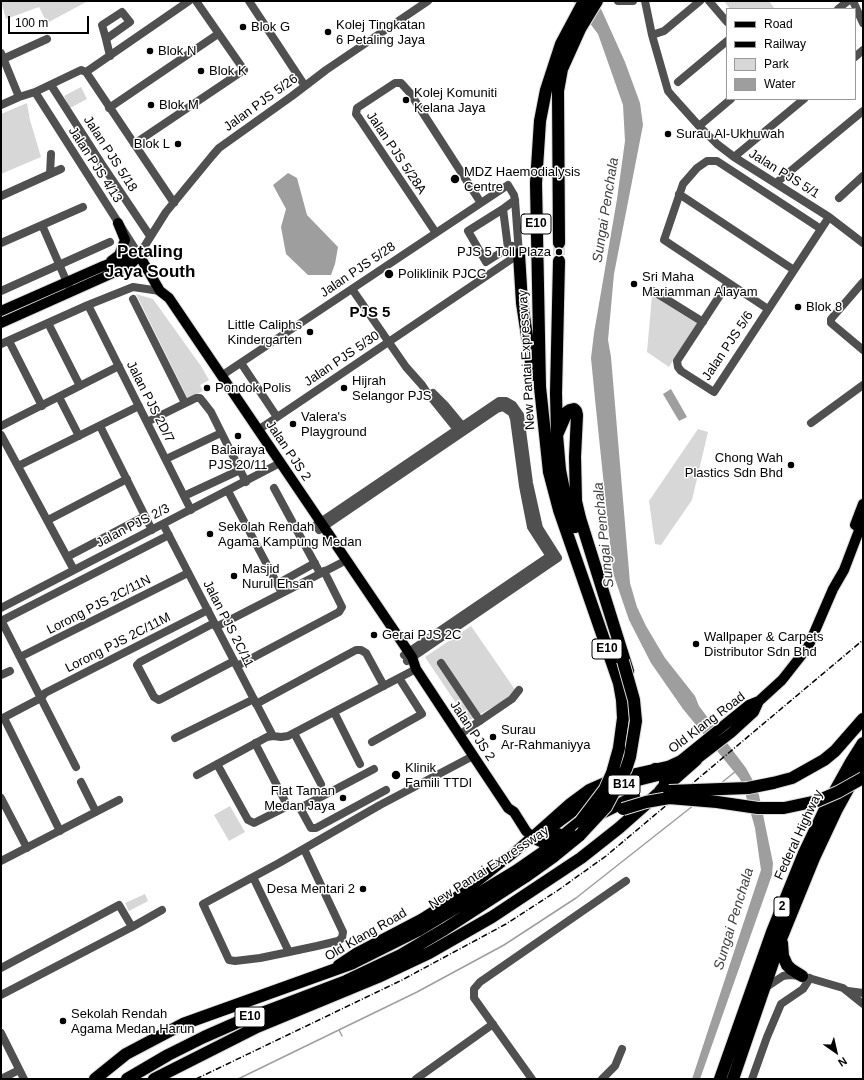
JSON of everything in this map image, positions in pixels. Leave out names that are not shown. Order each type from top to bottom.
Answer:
[{"type":"highway","name":"New Pantai Expressway","points":[[127,1079],[168,1055],[204,1037],[238,1022],[346,981],[401,955],[445,929],[553,857],[580,835],[606,807],[626,769],[630,757],[636,721],[634,700],[623,661],[559,510],[549,472],[540,387],[536,183],[540,121],[546,90],[554,62],[570,25],[584,1]]},
{"type":"highway","name":"E10","points":[[559,243],[558,91],[562,69],[580,29],[597,1]]},
{"type":"highway","points":[[515,248],[532,369],[540,387]]},
{"type":"highway","name":"New Pantai Expressway","points":[[95,1079],[126,1054],[183,1024],[353,963],[417,931],[516,871],[542,853],[580,822],[605,789],[612,773],[619,748],[623,718],[622,700],[619,683],[577,550],[560,470],[556,393],[559,261]]},
{"type":"highway","points":[[557,435],[567,412],[574,409],[577,415],[575,457],[576,502],[631,680],[635,699],[637,717],[634,749],[629,760],[614,778]]},
{"type":"highway","points":[[532,839],[541,842],[552,839],[590,812],[634,797],[657,792],[679,790],[748,788],[792,778],[811,768],[835,750],[863,718]]},
{"type":"highway","name":"Federal Highway","points":[[720,1079],[772,932],[804,853],[833,794],[863,743]]},
{"type":"highway","points":[[154,1079],[257,1027],[378,977],[429,953],[492,917],[580,858],[619,828],[696,760]]},
{"type":"highway","name":"Federal Highway","points":[[733,1079],[781,939],[814,858],[837,809],[863,762]]},
{"type":"highway","points":[[656,795],[665,785],[660,772]]},
{"type":"highway","points":[[378,977],[455,929],[524,883],[557,860],[605,819],[623,809],[646,802],[669,798],[710,801],[758,808],[784,808],[817,801],[838,792],[863,778]]},
{"type":"highway","points":[[325,974],[373,963],[420,939],[471,908],[548,853],[595,817],[634,797]]},
{"type":"highway","points":[[781,939],[785,962],[791,969],[806,977]]},
{"type":"main road","points":[[101,267],[119,255],[121,251],[125,240],[118,222]]},
{"type":"main road","points":[[1,312],[101,267],[137,253]]},
{"type":"main road","points":[[1,323],[124,268],[133,262],[137,253]]},
{"type":"main road","name":"Jalan PJS 2","points":[[137,253],[160,291],[169,298],[222,376],[258,430],[278,464],[408,656],[508,808],[514,812],[532,839]]},
{"type":"main road","points":[[124,268],[138,268],[149,272]]},
{"type":"main road","points":[[160,291],[162,301],[278,464]]},
{"type":"main road","name":"Old Klang Road","points":[[833,589],[836,573],[863,504]]},
{"type":"main road","name":"Old Klang Road","points":[[532,839],[545,834],[592,797],[610,788],[660,772],[668,766],[708,745],[728,729],[749,705],[759,701],[782,680],[808,647],[833,589],[842,576],[863,520]]},
{"type":"main road","name":"Jalan PJS 2","points":[[320,526],[341,563],[408,656]]},
{"type":"main road","points":[[850,554],[863,543]]},
{"type":"main road","name":"Old Klang Road","points":[[325,974],[356,953],[421,919],[464,892],[532,839],[570,803],[589,789],[614,778],[678,771],[696,760],[708,745]]},
{"type":"street","points":[[86,72],[190,1]]},
{"type":"street","points":[[134,144],[244,70],[196,1]]},
{"type":"street","points":[[249,1],[305,86]]},
{"type":"street","name":"Jalan PJS 5/26","points":[[137,253],[174,203],[219,148],[326,70],[428,1]]},
{"type":"street","points":[[623,1],[633,1]]},
{"type":"street","name":"Jalan PJS 5/1","points":[[638,1],[641,3],[647,15]]},
{"type":"street","name":"Jalan PJS 5/1","points":[[645,1],[652,36],[668,90],[698,126],[717,144],[734,157],[829,217],[863,244]]},
{"type":"street","points":[[652,36],[664,31],[700,1]]},
{"type":"street","points":[[709,1],[726,21]]},
{"type":"street","points":[[839,8],[848,1]]},
{"type":"street","points":[[853,1],[863,23]]},
{"type":"street","points":[[110,108],[218,34]]},
{"type":"street","points":[[19,97],[2,56],[47,39]]},
{"type":"street","points":[[106,39],[110,56]]},
{"type":"street","points":[[678,82],[726,42]]},
{"type":"street","points":[[1,105],[38,91],[81,70],[86,72],[174,203]]},
{"type":"street","name":"Jalan PJS 5/28A","points":[[436,233],[356,114],[357,108],[395,83],[401,83],[410,93],[481,203]]},
{"type":"street","name":"Jalan PJS 5/18","points":[[51,85],[150,236]]},
{"type":"street","name":"Jalan PJS 4/13","points":[[38,91],[137,253]]},
{"type":"street","points":[[698,126],[730,100]]},
{"type":"street","points":[[734,157],[803,100]]},
{"type":"street","points":[[776,184],[863,112]]},
{"type":"street","points":[[50,174],[51,154]]},
{"type":"street","points":[[768,309],[664,240],[683,184],[697,168],[707,161],[717,162],[821,230]]},
{"type":"street","points":[[1,196],[61,169]]},
{"type":"street","points":[[839,198],[863,176]]},
{"type":"street","name":"Jalan PJS 5/28","points":[[222,376],[508,185],[514,195],[515,200]]},
{"type":"street","points":[[679,194],[794,270]]},
{"type":"street","points":[[515,200],[468,231],[486,262],[515,248]]},
{"type":"street","points":[[515,200],[515,248]]},
{"type":"street","points":[[1,243],[83,207]]},
{"type":"street","points":[[503,208],[515,248]]},
{"type":"street","name":"Jalan PJS 5/6","points":[[728,283],[677,361],[681,371],[714,392],[829,217]]},
{"type":"street","points":[[42,225],[71,292]]},
{"type":"street","points":[[1,291],[110,242]]},
{"type":"street","name":"Jalan PJS 5/30","points":[[258,430],[388,342],[515,248]]},
{"type":"street","points":[[863,282],[830,319],[831,323],[863,350]]},
{"type":"street","points":[[1,344],[88,305],[133,287],[160,291]]},
{"type":"street","points":[[352,289],[406,367],[461,430]]},
{"type":"street","points":[[653,291],[703,322]]},
{"type":"street","points":[[133,299],[185,403]]},
{"type":"street","name":"Jalan PJS 2D/7","points":[[88,305],[191,510]]},
{"type":"street","points":[[48,323],[80,386]]},
{"type":"street","points":[[9,340],[42,406]]},
{"type":"street","points":[[241,363],[277,417]]},
{"type":"street","points":[[1,426],[119,366]]},
{"type":"street","points":[[811,423],[863,385]]},
{"type":"street","points":[[59,397],[79,436]]},
{"type":"street","points":[[147,422],[196,398],[200,398],[205,404],[221,433],[246,482]]},
{"type":"street","points":[[320,526],[461,430],[499,401],[506,401],[513,404],[520,415],[529,483],[539,528],[552,556],[408,656]]},
{"type":"street","points":[[18,466],[139,406]]},
{"type":"street","points":[[100,426],[152,530]]},
{"type":"street","points":[[166,459],[221,433]]},
{"type":"street","points":[[1,435],[74,570]]},
{"type":"street","name":"Jalan PJS 2/3","points":[[1,608],[246,482],[278,464]]},
{"type":"street","points":[[184,496],[240,470]]},
{"type":"street","points":[[48,520],[126,479]]},
{"type":"street","points":[[274,488],[315,563],[322,572],[342,607],[340,612],[294,636],[159,700],[154,697],[138,665],[140,662],[282,593],[322,572],[341,563]]},
{"type":"street","points":[[228,491],[282,593]]},
{"type":"street","points":[[67,557],[145,516]]},
{"type":"street","name":"Jalan PJS 2C/11","points":[[163,524],[273,736]]},
{"type":"street","points":[[76,767],[1,620],[169,535]]},
{"type":"street","points":[[277,584],[315,563]]},
{"type":"street","name":"Lorong PJS 2C/11N","points":[[20,658],[188,573]]},
{"type":"street","name":"Lorong PJS 2C/11M","points":[[2,718],[41,698],[45,693],[208,610]]},
{"type":"street","points":[[176,738],[255,701],[356,650],[362,650],[366,653],[384,686]]},
{"type":"street","points":[[441,663],[480,721]]},
{"type":"street","points":[[197,775],[267,737],[288,736],[416,669]]},
{"type":"street","points":[[1,676],[10,671]]},
{"type":"street","points":[[372,742],[422,714],[400,678]]},
{"type":"street","points":[[459,735],[512,699],[519,690]]},
{"type":"street","points":[[334,712],[360,764]]},
{"type":"street","points":[[2,718],[60,830]]},
{"type":"street","points":[[294,733],[321,784]]},
{"type":"street","points":[[217,764],[248,820],[254,823],[284,808],[286,803],[255,743]]},
{"type":"street","points":[[304,849],[343,932],[342,938],[338,941],[254,959],[235,961],[229,960],[203,904],[304,849],[380,805],[473,756]]},
{"type":"street","points":[[374,769],[300,808],[311,828],[316,828],[386,790]]},
{"type":"street","points":[[80,782],[96,812]]},
{"type":"street","points":[[1,798],[4,810],[27,848]]},
{"type":"street","points":[[1,861],[119,800]]},
{"type":"street","points":[[253,877],[289,952]]},
{"type":"street","points":[[532,1079],[474,998],[474,989],[480,982],[626,881]]},
{"type":"street","points":[[1,968],[119,905],[132,927]]},
{"type":"street","points":[[1,995],[162,910]]},
{"type":"street","points":[[764,988],[783,976],[789,975],[806,977],[847,990],[863,993]]},
{"type":"street","points":[[752,1079],[780,1004],[803,990],[806,977]]},
{"type":"street","points":[[847,990],[862,1002]]},
{"type":"street","points":[[416,1079],[493,1024]]},
{"type":"street","points":[[1,1033],[24,1079]]},
{"type":"street","points":[[602,1079],[615,1066],[622,1049]]},
{"type":"street","points":[[1,1079],[19,1070]]},
{"type":"green space","points":[[1,1],[88,1],[47,23],[39,7],[6,19]]},
{"type":"green space","points":[[724,1],[769,1],[774,8],[729,8]]},
{"type":"green space","points":[[81,87],[87,99],[70,108],[64,96]]},
{"type":"green space","points":[[27,103],[30,120],[41,157],[1,174],[1,114]]},
{"type":"green space","points":[[136,294],[153,299],[201,366],[209,380],[200,385],[203,391],[188,399]]},
{"type":"green space","points":[[652,295],[697,323],[669,367],[647,352]]},
{"type":"green space","points":[[698,429],[708,432],[692,500],[661,545],[655,544],[649,501]]},
{"type":"green space","points":[[471,626],[516,691],[502,702],[468,721],[425,657]]},
{"type":"green space","points":[[230,806],[245,832],[229,841],[214,815]]},
{"type":"green space","points":[[145,894],[148,901],[129,911],[125,903]]},
{"type":"water","points":[[573,1],[595,1],[602,11],[625,62],[640,103],[643,125],[614,274],[608,340],[611,357],[630,583],[637,607],[646,626],[665,658],[695,696],[699,706],[746,768],[752,779],[759,795],[773,863],[772,875],[700,1079],[692,1079],[761,870],[755,828],[740,779],[683,709],[651,663],[629,620],[613,573],[591,358],[625,141],[623,105],[598,34]]},
{"type":"water","points":[[288,173],[297,178],[307,215],[338,247],[335,264],[331,275],[308,275],[286,254],[281,227],[286,209],[273,185]]},
{"type":"water","points":[[671,389],[687,417],[679,421],[663,394]]},
{"type":"waterway","points":[[720,784],[736,771]]},
{"type":"waterway","points":[[238,1079],[417,992],[504,945],[576,898],[694,805]]},
{"type":"waterway","points":[[339,1030],[342,1036]]},
{"type":"tunnel","points":[[559,243],[559,261]]},
{"type":"railway","points":[[196,1079],[402,980],[506,924],[557,891],[606,856],[863,640]]},
{"type":"place","name":"Blok G","points":[[243,27]]},
{"type":"place","name":"Kolej Tingkatan 6 Petaling Jaya","points":[[328,32]]},
{"type":"place","name":"Blok N","points":[[150,51]]},
{"type":"place","name":"Blok K","points":[[201,71]]},
{"type":"place","name":"Kolej Komuniti Kelana Jaya","points":[[406,100]]},
{"type":"place","name":"Blok M","points":[[151,105]]},
{"type":"place","name":"Surau Al-Ukhuwah","points":[[668,134]]},
{"type":"place","name":"Blok L","points":[[178,144]]},
{"type":"place","name":"MDZ Haemodialysis Centre","points":[[455,179]]},
{"type":"place","name":"PJS 5 Toll Plaza","points":[[559,252]]},
{"type":"place","name":"Poliklinik PJCC","points":[[389,274]]},
{"type":"place","name":"Sri Maha Mariamman Alayam","points":[[634,284]]},
{"type":"place","name":"Blok 8","points":[[798,307]]},
{"type":"place","name":"Little Caliphs Kindergarten","points":[[310,332]]},
{"type":"place","name":"Pondok Polis","points":[[207,388]]},
{"type":"place","name":"Hijrah Selangor PJS","points":[[344,388]]},
{"type":"place","name":"Valera's Playground","points":[[293,424]]},
{"type":"place","name":"Balairaya PJS 20/11","points":[[238,436]]},
{"type":"place","name":"Chong Wah Plastics Sdn Bhd","points":[[791,465]]},
{"type":"place","name":"Sekolah Rendah Agama Kampung Medan","points":[[210,534]]},
{"type":"place","name":"Masjid Nurul Ehsan","points":[[234,576]]},
{"type":"place","name":"Gerai PJS 2C","points":[[374,635]]},
{"type":"place","name":"Wallpaper & Carpets Distributor Sdn Bhd","points":[[696,644]]},
{"type":"place","name":"Surau Ar-Rahmaniyya","points":[[493,737]]},
{"type":"place","name":"Klinik Famili TTDI","points":[[396,775]]},
{"type":"place","name":"Flat Taman Medan Jaya","points":[[343,798]]},
{"type":"place","name":"Desa Mentari 2","points":[[363,889]]},
{"type":"place","name":"Sekolah Rendah Agama Medan Harun","points":[[63,1021]]},
{"type":"district","name":"Petaling Jaya South","points":[[150,262]]},
{"type":"district","name":"PJS 5","points":[[370,313]]},
{"type":"water label","name":"Sungai Penchala","points":[[606,210]]},
{"type":"water label","name":"Sungai Penchala","points":[[604,535]]},
{"type":"water label","name":"Sungai Penchala","points":[[734,919]]}]
